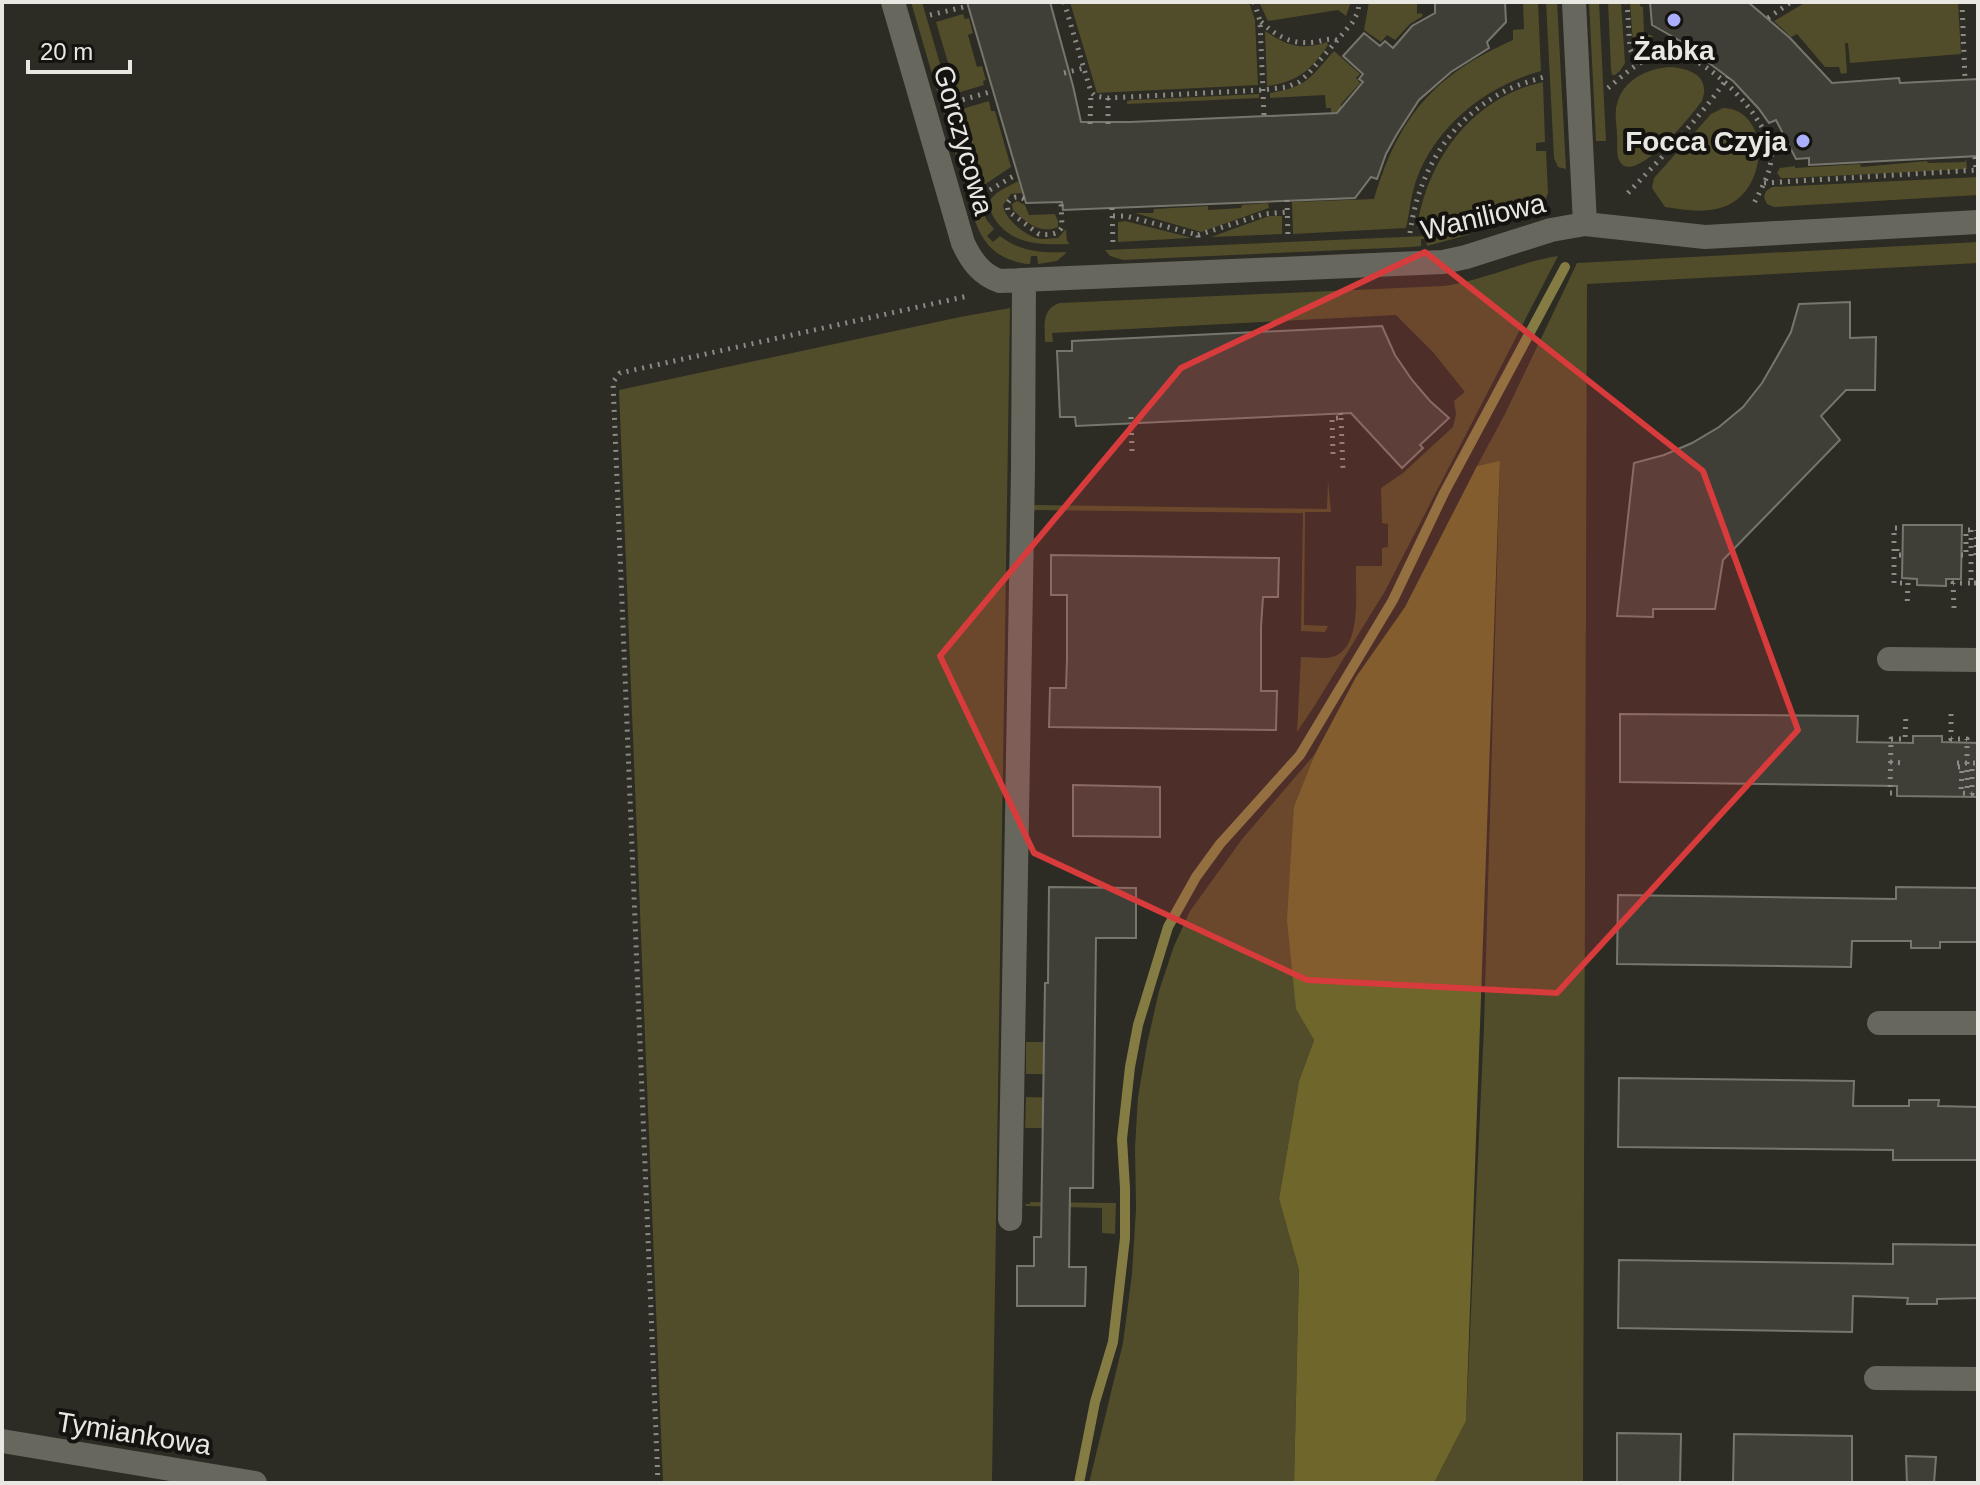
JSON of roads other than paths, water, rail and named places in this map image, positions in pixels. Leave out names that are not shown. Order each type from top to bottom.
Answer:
[{"type":"street","name":"Gorczycowa","points":[[893,2],[963,243],[973,260],[1004,279]]},
{"type":"street","points":[[1574,2],[1585,224]]},
{"type":"street","name":"Waniliowa","points":[[1004,279],[1443,262],[1551,230],[1585,224],[1705,237],[1978,222]]},
{"type":"street","points":[[1004,279],[1023,484],[1010,1219]]},
{"type":"street","points":[[1889,659],[1978,660]]},
{"type":"street","points":[[1879,1023],[1978,1023]]},
{"type":"street","points":[[1876,1378],[1978,1379]]},
{"type":"street","name":"Tymiankowa","points":[[2,1441],[255,1483]]},
{"type":"waterway","points":[[1079,1483],[1095,1402],[1113,1342],[1125,1238],[1122,1139],[1130,1067],[1138,1025],[1168,927],[1196,877],[1220,844],[1300,755],[1393,600],[1444,493],[1565,267]]},
{"type":"place","name":"Żabka","points":[[1674,20]]},
{"type":"place","name":"Focca Czyja","points":[[1803,141]]}]
